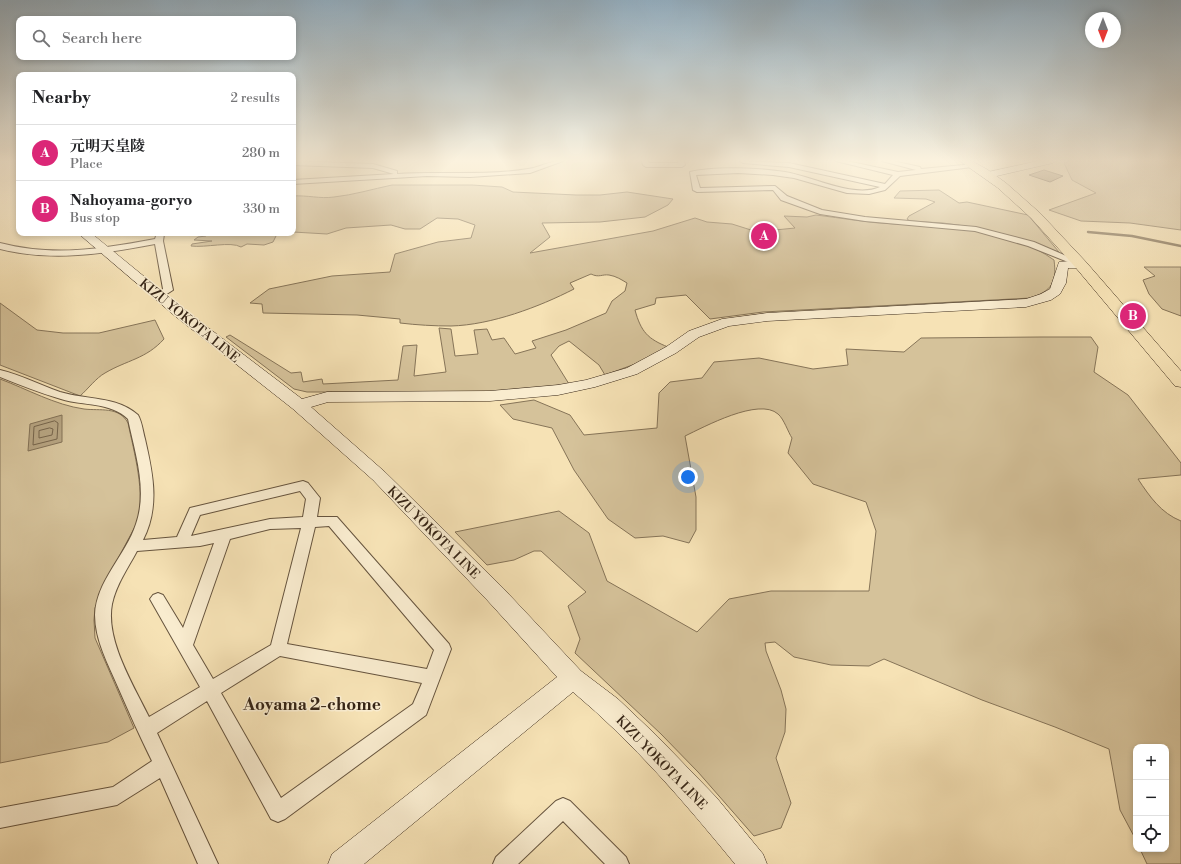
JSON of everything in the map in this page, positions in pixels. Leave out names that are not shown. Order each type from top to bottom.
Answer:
[{"type":"main road","points":[[1020,201],[1033,212],[1081,264],[1181,382]]},
{"type":"main road","name":"KIZU YOKOTA LINE","points":[[88,236],[159,296],[299,405],[379,476],[495,594],[573,678],[648,745],[706,807],[753,864]]},
{"type":"main road","points":[[299,405],[327,397],[490,396],[558,390],[589,384],[632,371],[664,354],[694,334],[727,322],[768,317],[1026,303],[1042,299],[1054,292],[1059,285],[1063,265],[1081,264]]},
{"type":"main road","points":[[342,864],[573,678]]},
{"type":"street","points":[[793,201],[820,212],[866,219],[976,229],[1031,244],[1081,264]]},
{"type":"street","points":[[0,246],[19,252],[42,254],[105,250],[159,237],[168,290],[159,296]]},
{"type":"street","points":[[0,373],[73,399],[116,406],[128,410],[134,418],[148,497],[147,512],[144,525],[134,546],[107,595],[103,612],[104,629],[112,654],[208,864]]},
{"type":"street","points":[[182,542],[195,511],[223,506],[303,486],[313,498],[313,505],[278,649]]},
{"type":"street","points":[[134,546],[200,541],[270,524],[332,521],[443,649],[420,709],[278,812],[158,599]]},
{"type":"street","points":[[185,645],[224,535]]},
{"type":"street","points":[[146,730],[278,649],[431,677]]},
{"type":"street","points":[[0,818],[117,796],[163,765]]},
{"type":"street","points":[[503,864],[563,808],[619,864]]},
{"type":"shaded area","points":[[296,201],[671,201],[668,205],[645,217],[600,222],[542,223],[550,237],[530,253],[653,231],[695,218],[707,222],[732,224],[751,230],[765,231],[795,228],[784,216],[807,217],[816,215],[875,223],[957,228],[998,235],[1036,249],[1054,260],[1055,275],[1052,285],[1048,289],[1031,298],[763,312],[710,319],[686,295],[656,298],[655,304],[635,310],[637,318],[646,334],[655,341],[668,347],[646,360],[605,375],[599,365],[569,341],[559,346],[551,355],[569,384],[498,392],[307,392],[294,389],[226,337],[230,335],[291,373],[301,372],[303,382],[322,379],[323,384],[398,380],[403,346],[417,345],[414,376],[446,372],[439,328],[451,329],[455,356],[478,354],[474,330],[487,329],[492,340],[504,338],[515,354],[536,348],[532,341],[566,330],[606,313],[612,301],[625,291],[627,283],[614,276],[596,276],[591,274],[570,283],[574,289],[546,302],[514,314],[498,319],[466,325],[451,326],[400,323],[400,319],[357,315],[263,313],[262,304],[250,303],[269,289],[332,276],[390,272],[395,254],[438,242],[471,238],[475,225],[458,219],[437,218],[420,229],[405,229],[391,225],[346,228],[327,234],[296,232]]},
{"type":"shaded area","points":[[933,201],[967,202],[1028,215],[1059,252],[979,228],[943,223],[910,221],[907,219],[909,216],[935,202]]},
{"type":"shaded area","points":[[1073,201],[1181,201],[1181,230],[1130,223],[1081,221],[1049,210]]},
{"type":"shaded area","points":[[276,236],[273,242],[264,245],[247,244],[241,247],[237,245],[191,246],[192,244],[212,241],[194,240],[198,237]]},
{"type":"shaded area","points":[[1144,267],[1181,267],[1181,316],[1162,309],[1149,294],[1143,280],[1155,276]]},
{"type":"shaded area","points":[[0,303],[37,330],[63,333],[99,333],[155,320],[164,339],[150,351],[102,375],[80,396],[0,365]]},
{"type":"shaded area","points":[[1091,337],[1098,347],[1094,372],[1128,395],[1181,463],[1181,475],[1138,479],[1162,509],[1174,518],[1181,521],[1181,864],[1147,864],[1141,852],[1169,852],[1169,744],[1133,744],[1133,834],[1120,810],[1109,749],[982,700],[884,659],[869,666],[831,665],[794,657],[775,642],[765,643],[766,651],[781,690],[786,709],[785,732],[776,758],[791,803],[781,828],[754,836],[698,772],[661,734],[575,653],[580,639],[568,606],[586,592],[541,551],[534,551],[514,560],[487,565],[455,532],[559,511],[589,533],[607,581],[697,632],[729,599],[771,591],[869,591],[876,531],[866,502],[813,484],[788,453],[792,438],[778,414],[769,410],[758,409],[745,411],[732,415],[685,436],[696,497],[696,530],[689,543],[663,536],[635,538],[608,519],[574,470],[552,428],[513,419],[500,405],[534,400],[570,415],[584,435],[657,428],[659,393],[670,382],[702,378],[714,362],[759,358],[813,369],[848,365],[846,349],[904,352],[921,338]]},
{"type":"shaded area","points":[[0,379],[62,404],[84,409],[109,410],[120,414],[128,423],[136,460],[140,486],[140,499],[137,523],[107,579],[95,608],[94,620],[95,638],[134,728],[108,742],[0,763]]},
{"type":"water","points":[[62,415],[62,442],[28,451],[30,424]]},
{"type":"waterway","points":[[1088,232],[1132,236],[1181,246]]},
{"type":"place","name":"元明天皇陵","points":[[764,236]]},
{"type":"place","name":"Nahoyama-goryo","points":[[1133,316]]},
{"type":"district","name":"Aoyama 2-chome","points":[[312,704]]}]
